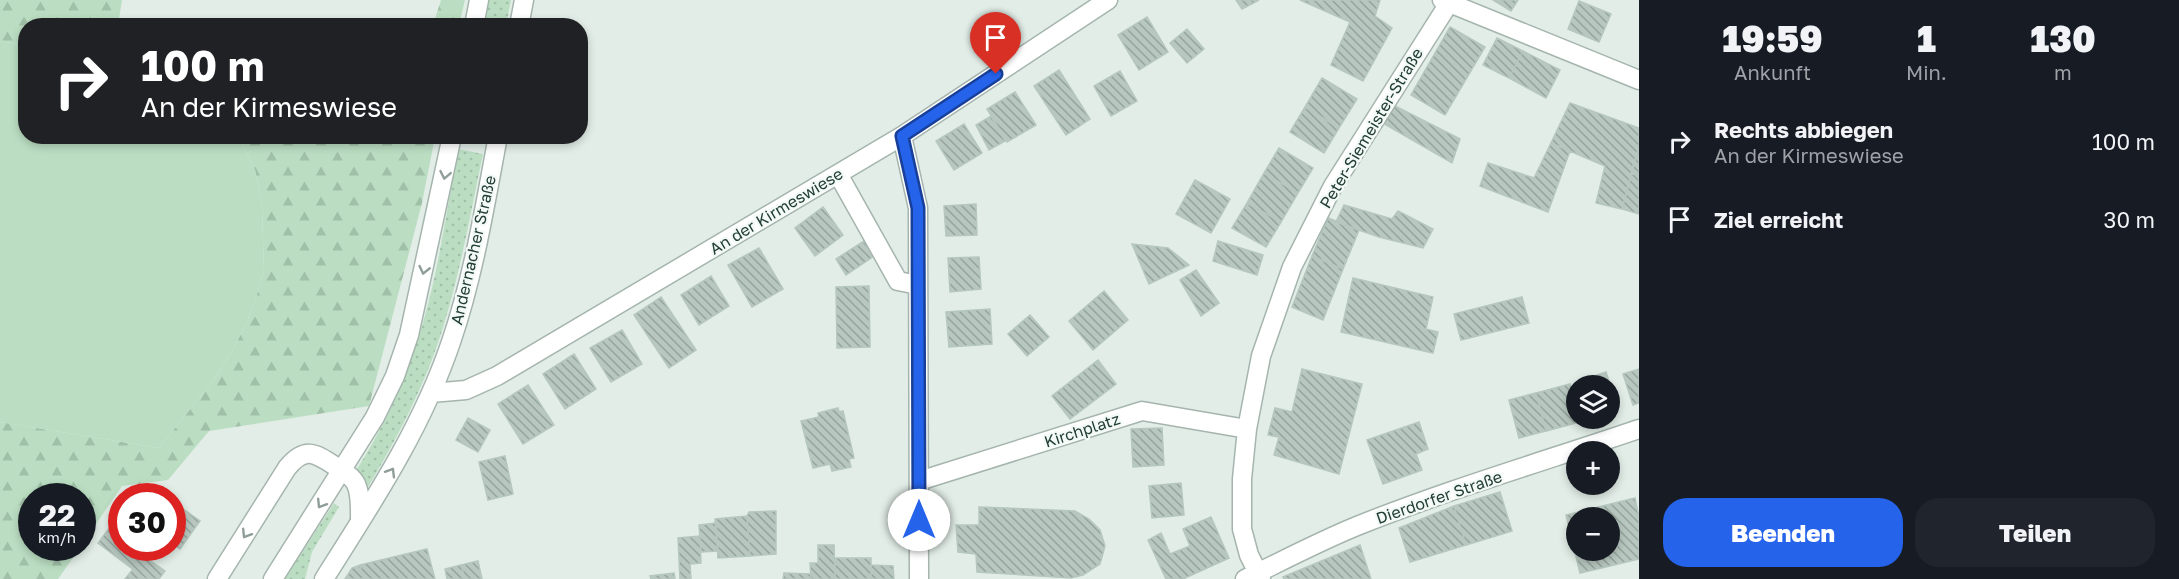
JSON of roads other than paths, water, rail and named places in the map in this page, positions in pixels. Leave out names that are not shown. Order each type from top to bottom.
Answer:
[{"type":"street","points":[[476,18],[479,0]]},
{"type":"street","points":[[521,18],[524,0]]},
{"type":"street","name":"An der Kirmeswiese","points":[[431,393],[466,390],[497,376],[902,136],[1108,0]]},
{"type":"street","points":[[1447,1],[1639,80]]},
{"type":"street","name":"Peter-Siemeister-Straße","points":[[1254,577],[1242,529],[1242,479],[1261,356],[1292,267],[1333,186],[1447,1]]},
{"type":"street","points":[[902,136],[918,208],[919,579]]},
{"type":"street","points":[[273,579],[386,398],[403,354],[437,213],[450,144]]},
{"type":"street","name":"Andernacher Straße","points":[[324,579],[395,466],[431,393],[452,340],[472,266],[496,144]]},
{"type":"street","points":[[838,174],[898,281],[918,285]]},
{"type":"street","name":"Kirchplatz","points":[[919,481],[1142,411],[1248,429]]},
{"type":"street","name":"Dierdorfer Straße","points":[[1254,577],[1320,542],[1418,503],[1639,429]]},
{"type":"street","points":[[217,579],[294,460],[300,456],[309,453],[317,455],[352,477],[357,486],[360,522]]}]
